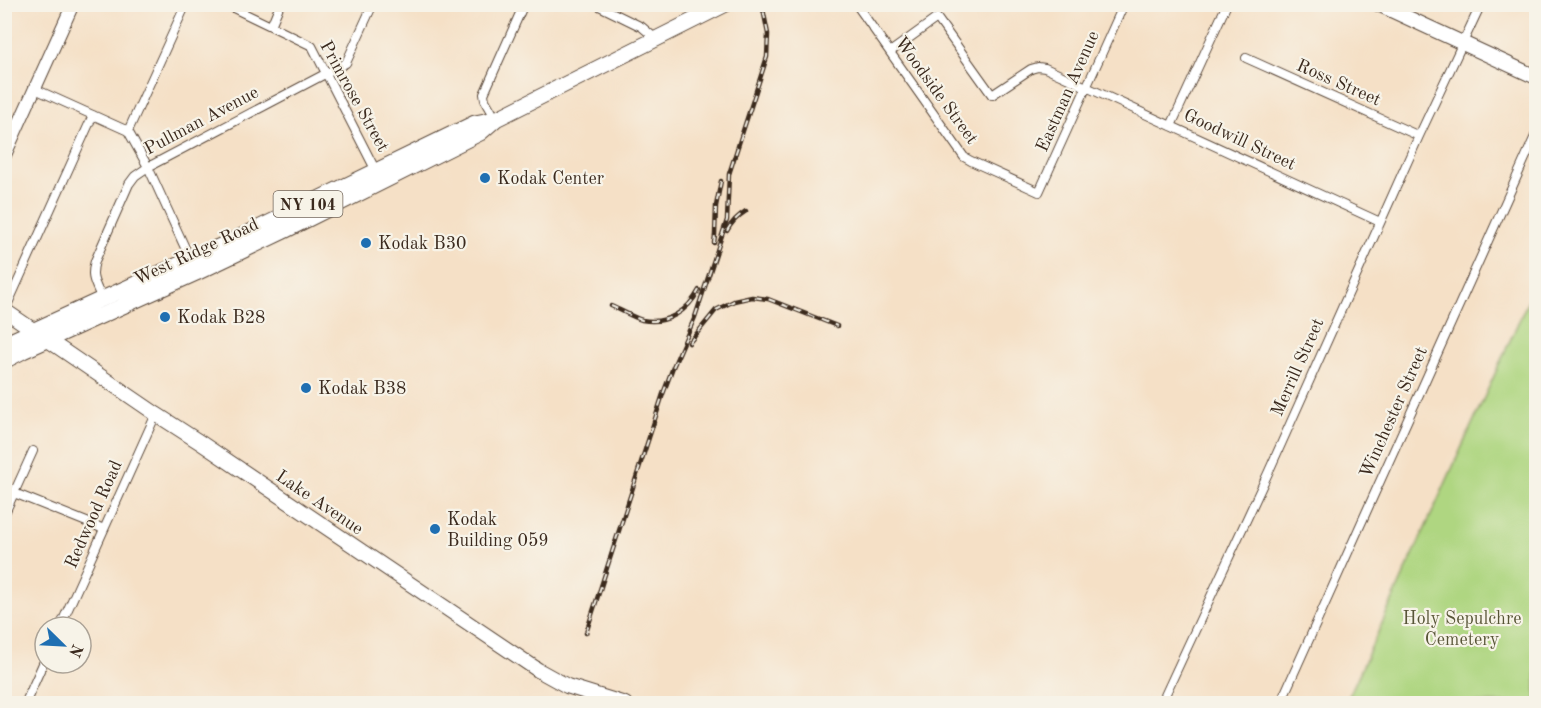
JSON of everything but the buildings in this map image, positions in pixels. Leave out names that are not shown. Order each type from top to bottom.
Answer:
[{"type":"highway","name":"West Ridge Road","points":[[4,344],[102,298],[286,230],[379,176],[480,133],[496,119],[726,4]]},
{"type":"highway","name":"West Ridge Road","points":[[4,361],[193,266]]},
{"type":"main road","points":[[1381,5],[1536,77]]},
{"type":"main road","name":"Lake Avenue","points":[[5,310],[538,670],[567,686],[625,704]]},
{"type":"street","points":[[4,157],[73,4]]},
{"type":"street","points":[[128,131],[186,4]]},
{"type":"street","name":"Primrose Street","points":[[225,4],[311,44],[379,176]]},
{"type":"street","points":[[271,26],[280,4]]},
{"type":"street","name":"Pullman Avenue","points":[[102,298],[94,282],[92,271],[129,184],[135,176],[346,63],[373,4]]},
{"type":"street","points":[[496,119],[484,94],[524,4]]},
{"type":"street","points":[[595,4],[642,27],[656,39]]},
{"type":"street","name":"Woodside Street","points":[[856,4],[964,157],[1039,192]]},
{"type":"street","name":"Eastman Avenue","points":[[1039,192],[1124,4]]},
{"type":"street","points":[[1171,126],[1227,4]]},
{"type":"street","name":"Merrill Street","points":[[1161,704],[1269,471],[1419,135],[1481,4]]},
{"type":"street","name":"Goodwill Street","points":[[890,52],[937,18],[992,95],[1024,72],[1038,67],[1045,68],[1380,222]]},
{"type":"street","name":"Ross Street","points":[[1246,58],[1419,135]]},
{"type":"street","points":[[35,88],[128,131],[148,167],[193,266]]},
{"type":"street","points":[[5,310],[93,115]]},
{"type":"street","name":"Winchester Street","points":[[1280,704],[1536,134]]},
{"type":"street","name":"Redwood Road","points":[[65,615],[156,414]]},
{"type":"street","points":[[4,515],[33,452]]},
{"type":"street","points":[[15,493],[104,529]]},
{"type":"street","points":[[25,704],[38,675]]},
{"type":"green space","name":"Holy Sepulchre Cemetery","points":[[1536,283],[1536,703],[1346,703]]},
{"type":"railway","points":[[586,633],[663,394],[695,317],[727,220],[729,174],[767,57],[768,34],[762,4]]},
{"type":"railway","points":[[714,243],[716,206],[721,181]]},
{"type":"railway","points":[[727,231],[746,211]]},
{"type":"railway","points":[[611,306],[642,320],[660,320],[683,310],[699,290]]},
{"type":"railway","points":[[689,343],[716,310],[734,301],[752,297],[768,299],[837,326]]},
{"type":"place","name":"Kodak Center","points":[[485,178]]},
{"type":"place","name":"Kodak B30","points":[[366,243]]},
{"type":"place","name":"Kodak B28","points":[[165,317]]},
{"type":"place","name":"Kodak B38","points":[[306,388]]},
{"type":"place","name":"Kodak Building 059","points":[[435,529]]}]
